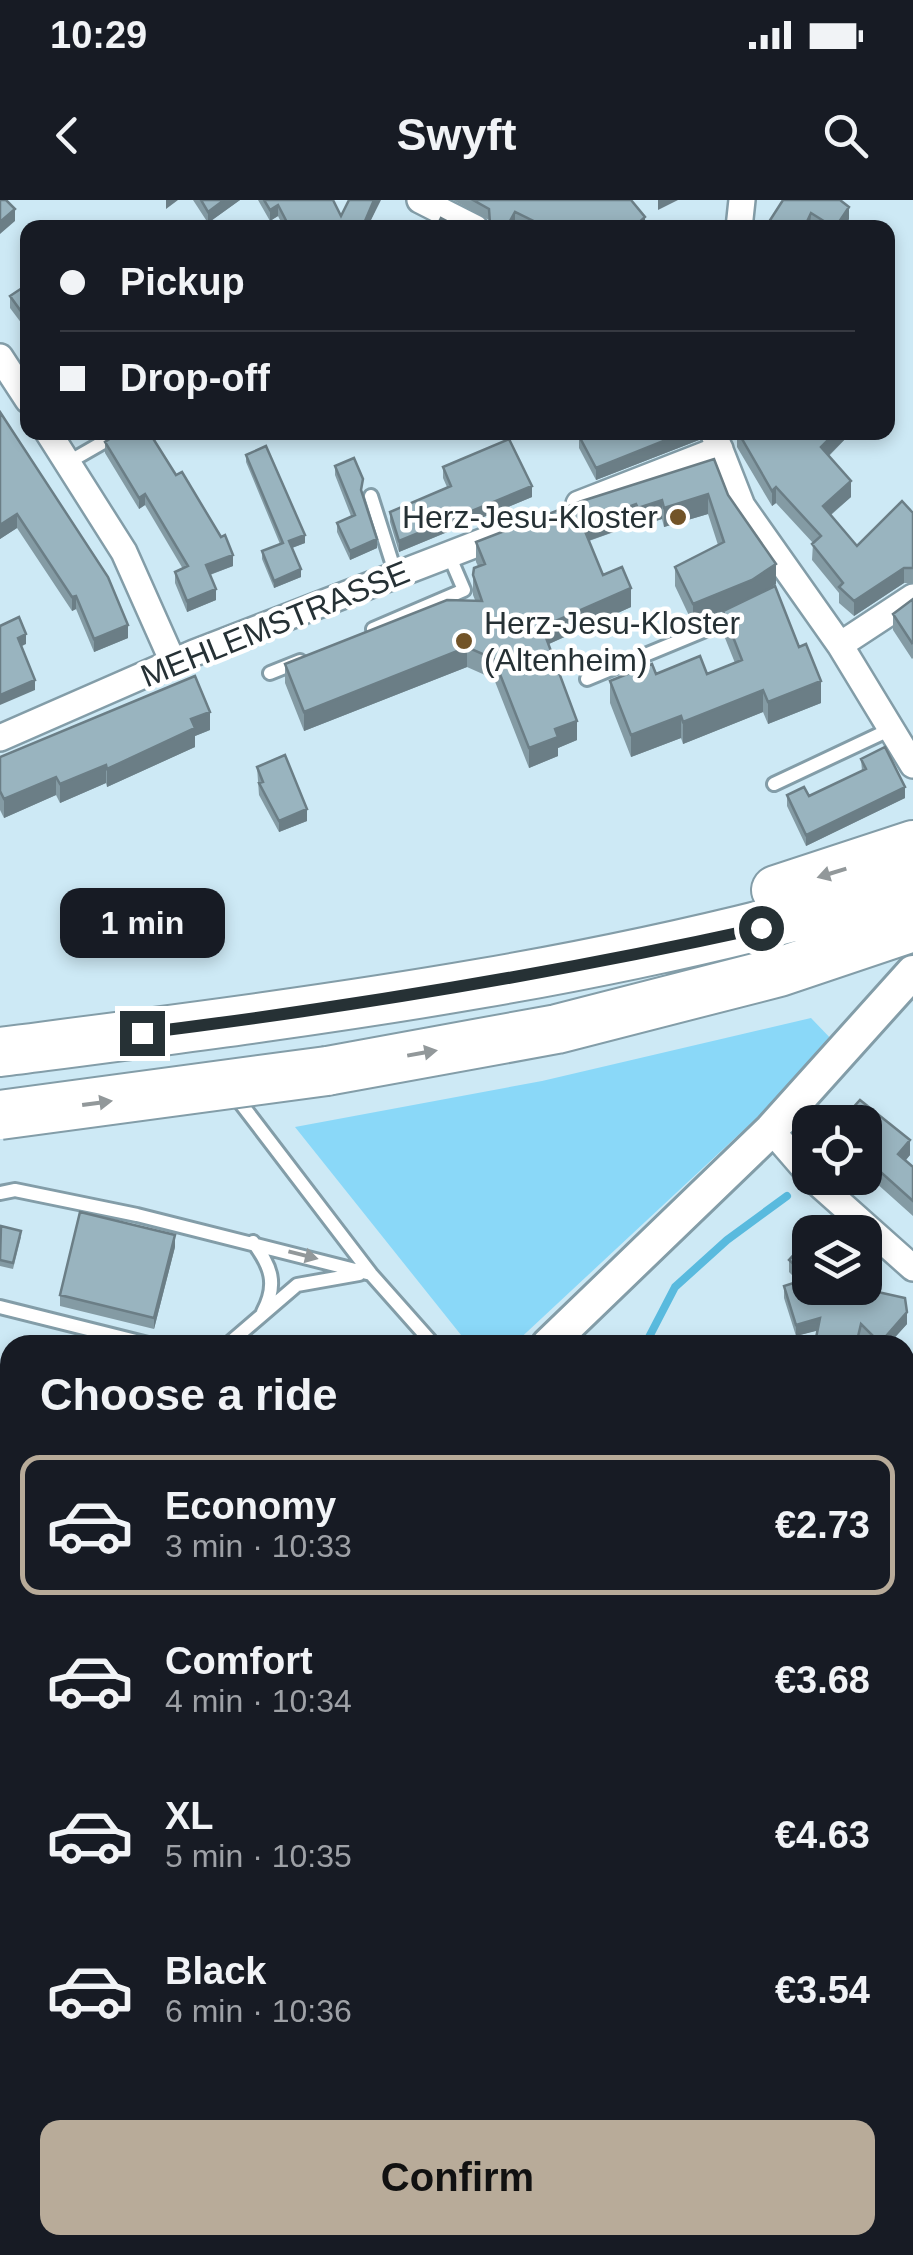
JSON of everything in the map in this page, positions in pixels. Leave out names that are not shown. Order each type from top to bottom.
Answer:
[{"type":"highway","points":[[756,913],[913,844]]},
{"type":"highway","points":[[0,1052],[284,1015],[913,883]]},
{"type":"highway","points":[[0,1116],[326,1071],[557,1029],[779,972],[913,927]]},
{"type":"highway","points":[[779,972],[913,956]]},
{"type":"street","points":[[420,200],[459,220]]},
{"type":"street","points":[[0,357],[20,388]]},
{"type":"street","points":[[53,440],[124,552],[172,662]]},
{"type":"street","points":[[716,441],[742,506],[788,587],[840,644],[913,765]]},
{"type":"street","name":"MEHLEMSTRASSE","points":[[0,738],[172,662],[538,520],[716,441]]},
{"type":"street","points":[[840,644],[913,597]]},
{"type":"street","points":[[558,1335],[771,1130],[913,972]]},
{"type":"street","points":[[771,1130],[792,1154]]},
{"type":"street","points":[[832,1195],[913,1268]]},
{"type":"lane","points":[[67,463],[107,440]]},
{"type":"lane","points":[[371,496],[396,575]]},
{"type":"lane","points":[[354,637],[464,590],[449,555]]},
{"type":"lane","points":[[586,680],[757,608]]},
{"type":"lane","points":[[270,674],[320,652]]},
{"type":"lane","points":[[774,784],[891,730]]},
{"type":"lane","points":[[214,1065],[371,1274],[425,1335]]},
{"type":"lane","points":[[0,1193],[15,1190],[253,1242],[371,1274]]},
{"type":"lane","points":[[253,1242],[269,1263],[272,1280],[270,1299],[258,1322]]},
{"type":"lane","points":[[240,1335],[298,1284],[332,1276],[371,1274]]},
{"type":"lane","points":[[0,1307],[112,1335]]},
{"type":"shaded area","points":[[811,1018],[836,1044],[524,1335],[461,1335],[295,1127],[542,1081]]},
{"type":"building","points":[[0,200],[6,200],[15,209],[0,222]]},
{"type":"building","points":[[201,200],[224,200],[208,212]]},
{"type":"building","points":[[264,200],[333,200],[341,216],[349,200],[374,200],[365,220],[286,220],[278,205],[270,210]]},
{"type":"building","points":[[473,200],[631,200],[645,217],[532,220],[515,212],[510,220],[490,220],[489,209]]},
{"type":"building","points":[[783,200],[840,200],[849,207],[840,220],[822,220],[811,213],[808,220],[770,220]]},
{"type":"building","points":[[20,289],[20,310],[10,296]]},
{"type":"building","points":[[0,412],[108,577],[128,625],[94,639],[76,596],[72,597],[17,514],[0,525]]},
{"type":"building","points":[[154,440],[176,475],[182,472],[221,537],[225,535],[233,555],[206,565],[216,589],[187,601],[175,572],[188,566],[145,494],[139,498],[105,442]]},
{"type":"building","points":[[509,440],[532,486],[399,541],[390,512],[451,486],[443,467]]},
{"type":"building","points":[[581,440],[666,440],[596,468]]},
{"type":"building","points":[[743,440],[828,440],[821,447],[851,481],[823,506],[857,546],[902,501],[913,513],[913,568],[904,568],[854,601],[839,587],[843,583],[812,544],[821,536],[776,487],[772,491]]},
{"type":"building","points":[[266,446],[305,535],[289,541],[301,569],[274,581],[262,551],[283,543],[246,455]]},
{"type":"building","points":[[354,458],[377,539],[350,551],[337,523],[355,515],[335,466]]},
{"type":"building","points":[[714,459],[728,495],[776,564],[752,580],[693,604],[675,567],[724,542],[708,494],[664,508],[662,500],[638,508],[636,504],[582,524],[603,575],[622,567],[631,588],[542,627],[577,721],[555,729],[558,737],[529,748],[494,659],[467,647],[304,712],[285,664],[447,600],[482,601],[473,575],[474,568],[485,564],[476,542],[582,501]]},
{"type":"building","points":[[775,586],[799,647],[806,644],[821,681],[768,702],[763,690],[683,722],[681,716],[631,735],[610,681],[652,664],[656,674],[700,656],[707,674],[742,660],[723,611]]},
{"type":"building","points":[[913,599],[913,642],[912,643],[893,614]]},
{"type":"building","points":[[19,617],[26,634],[18,638],[35,680],[0,695],[0,626]]},
{"type":"building","points":[[195,676],[210,712],[191,719],[195,728],[107,769],[106,765],[60,784],[56,777],[4,799],[0,791],[0,757]]},
{"type":"building","points":[[885,747],[905,787],[806,835],[787,795],[804,787],[809,796],[866,769],[861,759]]},
{"type":"building","points":[[285,755],[307,809],[279,821],[259,783],[263,782],[257,767]]},
{"type":"building","points":[[882,1118],[910,1140],[898,1154],[913,1167],[913,1201],[882,1173]]},
{"type":"building","points":[[80,1212],[175,1235],[154,1318],[60,1295]]},
{"type":"building","points":[[1,1226],[21,1231],[13,1263],[0,1260]]},
{"type":"building","points":[[792,1283],[792,1305],[882,1305],[882,1293],[905,1298],[907,1312],[887,1335],[872,1335],[861,1324],[858,1335],[817,1335],[820,1318],[796,1325],[784,1286]]},
{"type":"waterway","points":[[650,1335],[675,1287],[727,1240],[787,1196]]},
{"type":"place","name":"Herz-Jesu-Kloster","points":[[678,517]]},
{"type":"place","name":"Herz-Jesu-Kloster (Altenheim)","points":[[464,641]]},
{"type":"route","points":[[142,1033],[448,991],[576,969],[761,928]]}]
